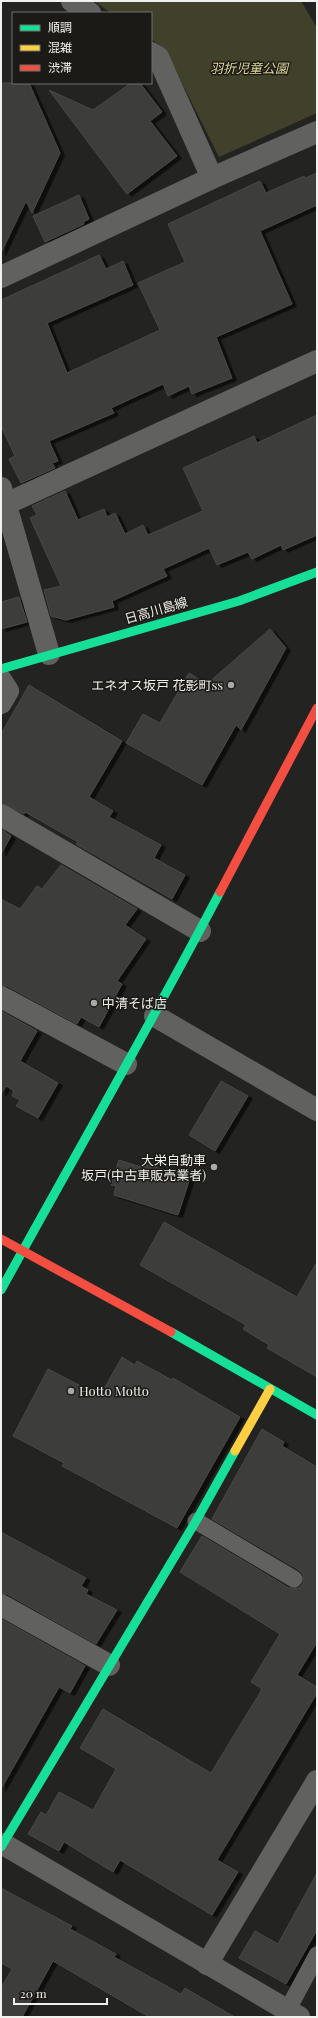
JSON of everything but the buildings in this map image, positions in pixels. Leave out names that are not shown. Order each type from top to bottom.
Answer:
[{"type":"street","points":[[72,1],[88,12]]},
{"type":"street","points":[[152,54],[158,57],[212,178]]},
{"type":"street","points":[[1,277],[212,178],[317,132]]},
{"type":"street","points":[[49,654],[4,496],[317,361]]},
{"type":"street","name":"日高川島線","points":[[1,669],[49,654],[239,601],[317,572]]},
{"type":"street","points":[[1,680],[8,691],[1,703]]},
{"type":"street","points":[[1,1290],[126,1064],[155,1016],[317,708]]},
{"type":"street","points":[[1,815],[200,931]]},
{"type":"street","points":[[1,997],[126,1064]]},
{"type":"street","points":[[155,1016],[317,1110]]},
{"type":"street","points":[[1,1239],[195,1345],[317,1415]]},
{"type":"street","points":[[270,1388],[196,1521],[2,1845],[293,2014]]},
{"type":"street","points":[[1,1605],[109,1665]]},
{"type":"street","points":[[207,1964],[317,1781]]},
{"type":"lane","points":[[196,1521],[294,1579]]},
{"type":"lane","points":[[293,2014],[317,1955]]},
{"type":"green space","name":"羽折児童公園","points":[[94,1],[301,1],[317,28],[317,113],[219,157],[165,49],[152,40],[152,12],[110,12]]},
{"type":"traffic: fast","points":[[1,669],[239,601],[317,572]]},
{"type":"traffic: fast","points":[[1,1290],[139,1042],[220,892]]},
{"type":"traffic: fast","points":[[171,1332],[317,1415]]},
{"type":"traffic: fast","points":[[1,1847],[196,1521],[235,1451]]},
{"type":"traffic: slow","points":[[235,1451],[270,1389]]},
{"type":"traffic: jam","points":[[220,892],[317,708]]},
{"type":"traffic: jam","points":[[1,1239],[171,1332]]},
{"type":"place","name":"エネオス坂戸 花影町ss","points":[[231,685]]},
{"type":"place","name":"中清そば店","points":[[94,1003]]},
{"type":"place","name":"大栄自動車 坂戸(中古車販売業者)","points":[[214,1167]]},
{"type":"place","name":"Hotto Motto","points":[[71,1391]]}]
